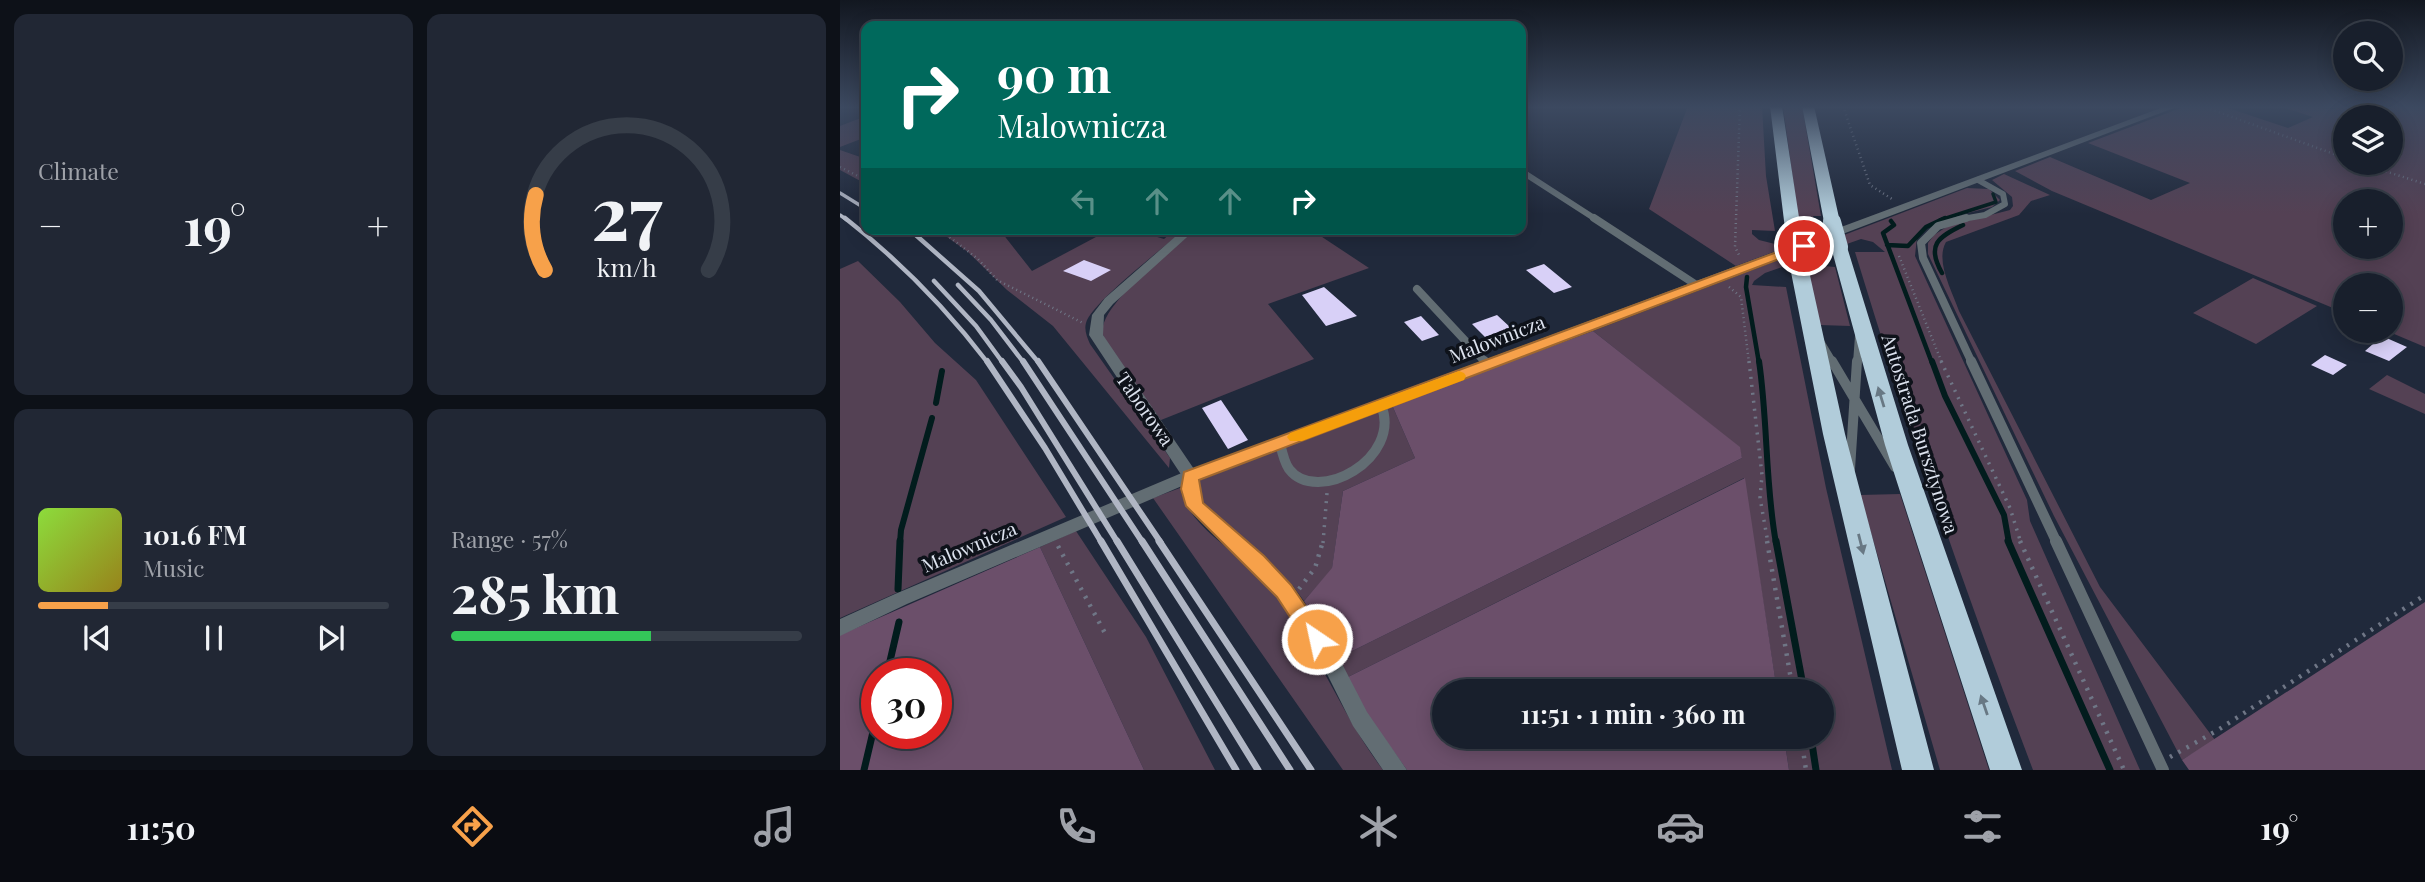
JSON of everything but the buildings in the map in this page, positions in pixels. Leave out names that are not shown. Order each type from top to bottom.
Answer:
[{"type":"highway","points":[[1781,142],[1810,324],[1849,495],[1918,770]]},
{"type":"highway","name":"Autostrada Bursztynowa","points":[[1815,142],[1832,222],[1859,326],[1911,494],[2006,770]]},
{"type":"street","name":"Malownicza","points":[[840,628],[901,599],[1190,476],[2079,142]]},
{"type":"street","points":[[1095,328],[1098,315],[1109,301],[1184,235]]},
{"type":"street","name":"Taborowa","points":[[1095,328],[1100,344],[1190,476],[1190,489],[1195,506],[1256,562],[1289,597],[1330,660],[1360,719],[1396,770]]},
{"type":"lane","points":[[1526,174],[1698,286]]},
{"type":"lane","points":[[1978,180],[2003,194],[2006,204],[1998,210],[1950,221],[1933,229],[1921,243],[1923,258],[2161,767]]},
{"type":"lane","points":[[1417,289],[1488,365]]},
{"type":"lane","points":[[1810,324],[1911,494]]},
{"type":"lane","points":[[1849,495],[1859,326]]},
{"type":"lane","points":[[1280,443],[1286,463],[1292,472],[1302,478],[1329,480],[1350,473],[1376,451],[1385,433],[1387,420],[1381,405]]},
{"type":"path","points":[[1739,142],[1735,247],[1737,254],[1752,265]]},
{"type":"path","points":[[1855,142],[1870,185],[1878,191]]},
{"type":"path","points":[[2301,142],[2333,154]]},
{"type":"path","points":[[840,167],[861,178]]},
{"type":"path","points":[[2397,175],[2425,184]]},
{"type":"path","points":[[947,235],[978,259],[997,280],[1095,328]]},
{"type":"path","points":[[1899,256],[1953,391],[2009,504],[2021,542],[2124,770]]},
{"type":"path","points":[[1740,296],[1762,475],[1760,498],[1791,679]]},
{"type":"path","points":[[1289,597],[1315,572],[1322,558],[1329,480]]},
{"type":"path","points":[[1052,535],[1106,635]]},
{"type":"path","points":[[2161,767],[2425,595]]},
{"type":"path","points":[[1803,749],[1806,770]]},
{"type":"shaded area","points":[[840,142],[853,142],[840,147]]},
{"type":"shaded area","points":[[1674,142],[1764,142],[1766,176],[1775,231],[1752,230],[1752,234],[1759,240],[1775,244],[1776,251],[1736,266],[1649,209]]},
{"type":"shaded area","points":[[1788,142],[1808,142],[1821,216],[1813,216],[1816,228],[1809,230],[1807,217],[1798,217]]},
{"type":"shaded area","points":[[2333,142],[2333,175],[2403,175],[2403,142],[2425,142],[2425,347],[2403,338],[2403,273],[2333,273],[2333,308],[2052,191],[2015,171],[2050,157],[2151,200],[2190,183],[2088,143]]},
{"type":"shaded area","points":[[840,150],[861,157],[861,181],[840,170]]},
{"type":"shaded area","points":[[2004,174],[2050,195],[2031,201],[2019,215],[1946,242],[1943,267],[1959,311],[2100,587],[2215,740],[2182,760],[2054,516],[1928,254],[1928,243],[1934,235],[1948,226],[2010,210],[2013,206],[2012,197],[1992,180]]},
{"type":"shaded area","points":[[1967,188],[1989,189],[2000,200],[1992,207],[1943,219],[1928,226],[1917,237],[1915,256],[2027,500],[2030,521],[2140,770],[2033,770],[1940,512],[1855,252],[1885,252],[1873,242],[1861,239],[1765,273],[1752,285],[1786,287],[1826,488],[1892,770],[1789,770],[1786,749],[1834,749],[1834,679],[1775,679],[1744,478],[1348,677],[1336,659],[1742,458],[1739,447],[1593,331]]},
{"type":"shaded area","points":[[944,235],[1004,235],[1032,271],[1100,235],[1150,235],[1164,239],[1169,235],[1178,235],[1101,302],[1085,326],[1090,344],[1170,458],[1169,468],[1053,326],[1007,290],[968,252]]},
{"type":"shaded area","points":[[1189,235],[1319,235],[1369,268],[1268,304],[1314,359],[1161,420],[1113,355],[1103,335],[1104,323],[1111,309],[1155,264]]},
{"type":"shaded area","points":[[1822,256],[1824,266],[1835,267],[1850,326],[1820,325],[1808,270],[1817,270],[1815,258]]},
{"type":"shaded area","points":[[858,261],[900,302],[935,343],[976,380],[1066,517],[840,618],[840,269]]},
{"type":"shaded area","points":[[2253,278],[2317,306],[2256,344],[2193,313]]},
{"type":"shaded area","points":[[1593,331],[1740,447],[1742,458],[1336,659],[1304,601],[1332,568],[1343,491],[1415,458],[1392,405]]},
{"type":"shaded area","points":[[2387,375],[2425,394],[2425,414],[2369,389]]},
{"type":"shaded area","points":[[1392,405],[1415,458],[1343,491],[1332,569],[1304,601],[1293,586],[1212,515],[1201,501],[1196,482]]},
{"type":"shaded area","points":[[1745,478],[1775,679],[1432,679],[1432,749],[1786,749],[1789,770],[1407,770],[1362,708],[1348,677]]},
{"type":"shaded area","points":[[1180,488],[1191,513],[1258,575],[1277,597],[1309,645],[1351,721],[1383,770],[1343,770],[1153,498]]},
{"type":"shaded area","points":[[1900,494],[1989,770],[1940,770],[1860,495]]},
{"type":"shaded area","points":[[1076,531],[1146,637],[1215,770],[1144,770],[1040,547]]},
{"type":"shaded area","points":[[1040,547],[1144,770],[840,770],[840,635]]},
{"type":"shaded area","points":[[2425,602],[2425,770],[2189,770],[2182,760]]},
{"type":"waterway","points":[[1942,219],[1996,202],[1993,194]]},
{"type":"waterway","points":[[1888,245],[1908,246],[1926,227],[1942,219]]},
{"type":"waterway","points":[[1888,245],[1883,233],[1894,225],[1891,221]]},
{"type":"waterway","points":[[1942,273],[1935,255],[1937,243],[1963,225]]},
{"type":"waterway","points":[[1888,245],[1932,363]]},
{"type":"waterway","points":[[1747,277],[1746,287],[1759,363]]},
{"type":"waterway","points":[[1759,361],[1776,543]]},
{"type":"waterway","points":[[1932,361],[1945,396],[2004,515],[2009,543]]},
{"type":"waterway","points":[[936,403],[942,371]]},
{"type":"waterway","points":[[900,543],[901,530],[932,418]]},
{"type":"waterway","points":[[898,589],[900,541]]},
{"type":"waterway","points":[[1776,541],[1802,679]]},
{"type":"waterway","points":[[2008,541],[2110,770]]},
{"type":"waterway","points":[[891,658],[899,622]]},
{"type":"waterway","points":[[864,770],[869,749]]},
{"type":"waterway","points":[[1813,749],[1816,770]]},
{"type":"railway","points":[[840,193],[861,206]]},
{"type":"railway","points":[[840,215],[847,220]]},
{"type":"railway","points":[[845,218],[861,231]]},
{"type":"railway","points":[[866,235],[921,286],[956,323],[988,363]]},
{"type":"railway","points":[[916,235],[979,291],[1039,363]]},
{"type":"railway","points":[[934,281],[976,326],[1003,363]]},
{"type":"railway","points":[[958,285],[991,320],[1024,363]]},
{"type":"railway","points":[[987,361],[1045,448],[1102,543]]},
{"type":"railway","points":[[1002,361],[1118,543]]},
{"type":"railway","points":[[1023,361],[1143,543]]},
{"type":"railway","points":[[1038,361],[1161,543]]},
{"type":"railway","points":[[1101,541],[1236,770]]},
{"type":"railway","points":[[1117,541],[1258,770]]},
{"type":"railway","points":[[1142,541],[1290,770]]},
{"type":"railway","points":[[1159,541],[1311,770]]},
{"type":"slow traffic","points":[[1296,437],[1459,376]]},
{"type":"route","points":[[1317,639],[1284,591],[1195,506],[1190,489],[1190,476],[1804,246]]}]
